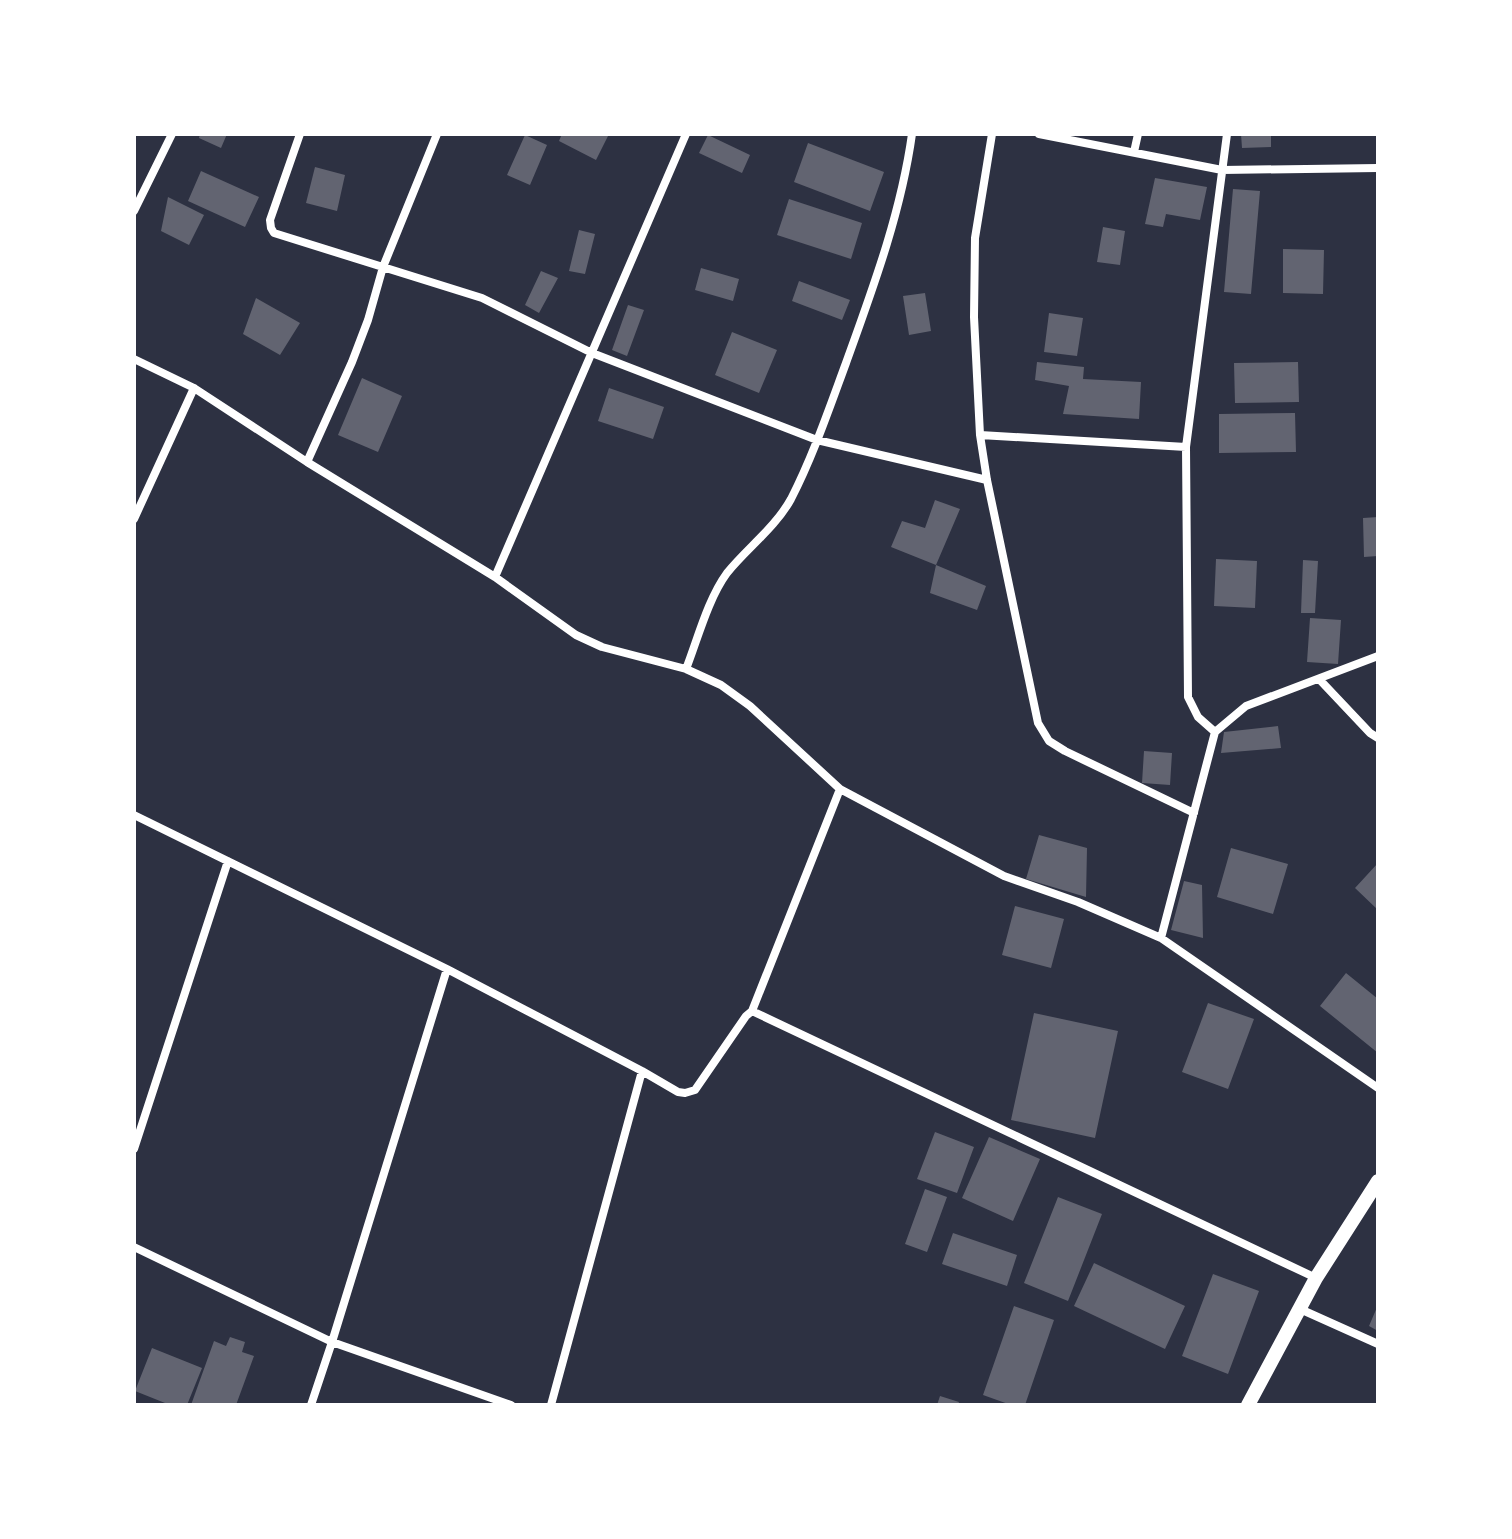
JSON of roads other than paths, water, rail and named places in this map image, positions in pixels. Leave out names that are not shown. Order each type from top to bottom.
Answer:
[{"type":"street","points":[[134,211],[172,134]]},
{"type":"street","points":[[300,134],[270,220],[274,233],[482,298],[592,353],[817,440],[987,480]]},
{"type":"street","points":[[307,462],[357,348],[383,267],[437,134]]},
{"type":"street","points":[[495,577],[686,134]]},
{"type":"street","points":[[686,669],[717,589],[728,572],[781,515],[817,440],[871,294],[895,215],[912,134]]},
{"type":"street","points":[[992,134],[975,238],[974,317],[980,435],[1038,723],[1049,741],[1065,751],[1194,813]]},
{"type":"street","points":[[1039,134],[1222,170],[1378,168]]},
{"type":"street","points":[[1134,152],[1138,134]]},
{"type":"street","points":[[1215,732],[1198,717],[1188,697],[1186,447],[1227,134]]},
{"type":"street","points":[[134,359],[194,388],[307,462],[495,577],[576,635],[602,647],[686,669],[721,685],[750,706],[840,789],[1004,876],[1078,902],[1161,938],[1378,1088]]},
{"type":"street","points":[[134,519],[194,388]]},
{"type":"street","points":[[980,435],[1186,447]]},
{"type":"street","points":[[1161,938],[1215,732],[1246,706],[1378,656]]},
{"type":"street","points":[[1319,679],[1378,738]]},
{"type":"street","points":[[134,815],[447,969],[685,1093],[695,1090],[752,1011],[840,789]]},
{"type":"street","points":[[134,1149],[228,861]]},
{"type":"street","points":[[311,1405],[447,969]]},
{"type":"street","points":[[752,1011],[1316,1278]]},
{"type":"street","points":[[551,1405],[642,1071]]},
{"type":"street","points":[[1248,1405],[1316,1278],[1378,1181]]},
{"type":"street","points":[[134,1247],[332,1342],[511,1405]]},
{"type":"street","points":[[1300,1309],[1378,1344]]}]
